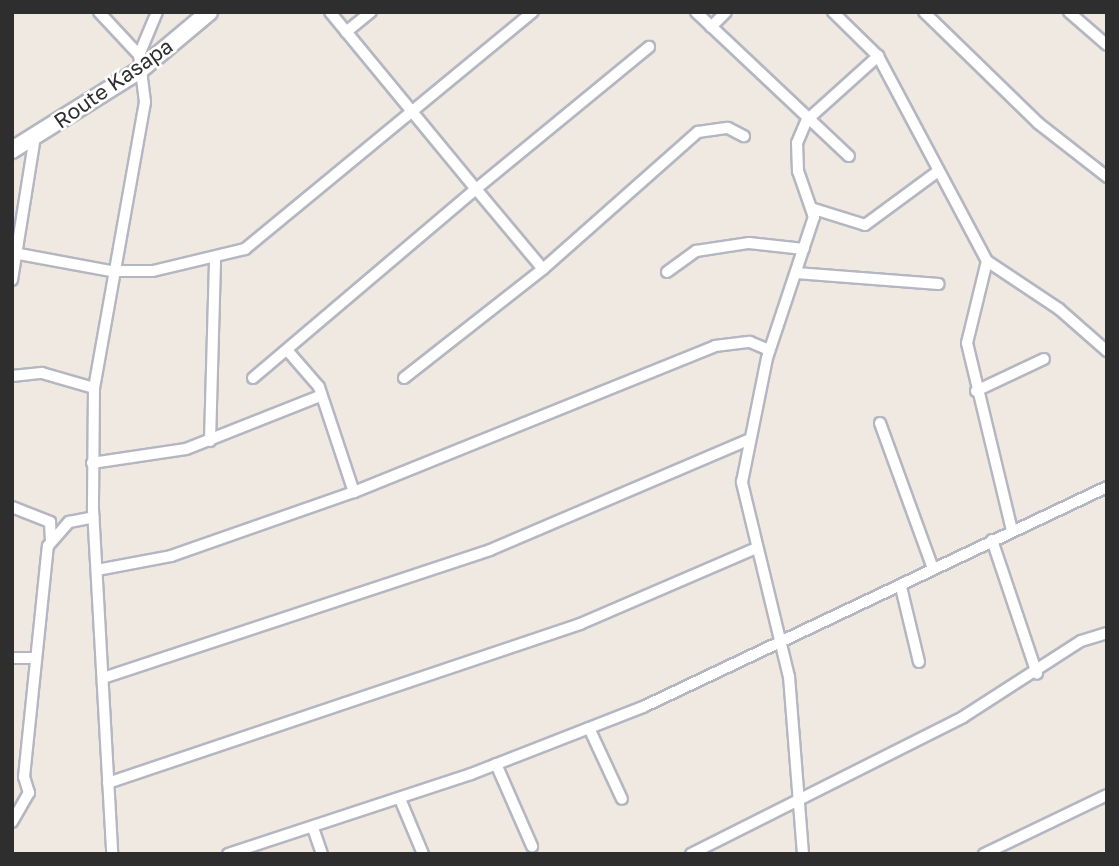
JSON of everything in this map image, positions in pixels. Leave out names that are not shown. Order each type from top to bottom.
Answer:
[{"type":"main road","name":"Route Kasapa","points":[[12,150],[209,12]]},
{"type":"street","points":[[99,12],[139,63]]},
{"type":"street","points":[[112,854],[94,517],[94,388],[111,271],[143,131],[139,63],[158,12]]},
{"type":"street","points":[[330,12],[543,269]]},
{"type":"street","points":[[346,32],[371,12]]},
{"type":"street","points":[[19,254],[111,271],[153,271],[215,259],[263,237],[414,115],[533,12]]},
{"type":"street","points":[[696,12],[807,120],[849,156]]},
{"type":"street","points":[[712,27],[726,12]]},
{"type":"street","points":[[833,12],[878,56],[937,172],[987,261],[1059,309],[1107,351]]},
{"type":"street","points":[[924,12],[1038,123],[1107,177]]},
{"type":"street","points":[[1069,12],[1107,45]]},
{"type":"street","points":[[253,378],[649,47]]},
{"type":"street","points":[[803,854],[789,677],[754,549],[742,482],[748,440],[769,350],[804,249],[814,209],[795,154],[807,120],[878,56]]},
{"type":"street","points":[[404,378],[543,269],[698,132],[728,128],[744,136]]},
{"type":"street","points":[[12,280],[19,254],[35,136]]},
{"type":"street","points":[[814,209],[865,225],[937,172]]},
{"type":"street","points":[[667,272],[709,249],[749,243],[804,249]]},
{"type":"street","points":[[210,441],[215,259]]},
{"type":"street","points":[[987,261],[967,334],[976,391],[1012,531]]},
{"type":"street","points":[[796,273],[939,284]]},
{"type":"street","points":[[97,570],[171,556],[354,492],[715,346],[750,342],[769,350]]},
{"type":"street","points":[[286,350],[320,396],[354,492]]},
{"type":"street","points":[[976,391],[1044,359]]},
{"type":"street","points":[[12,376],[42,373],[94,388]]},
{"type":"street","points":[[92,463],[210,441],[320,396]]},
{"type":"street","points":[[880,422],[933,569]]},
{"type":"street","points":[[103,678],[490,550],[748,440]]},
{"type":"street","points":[[228,854],[400,799],[589,728],[780,646],[992,540],[1107,487]]},
{"type":"street","points":[[12,507],[50,523],[51,541],[24,777],[29,793],[12,822]]},
{"type":"street","points":[[51,541],[73,519],[94,517]]},
{"type":"street","points":[[992,540],[1037,674]]},
{"type":"street","points":[[108,783],[580,624],[754,549]]},
{"type":"street","points":[[901,587],[919,662]]},
{"type":"street","points":[[691,854],[1037,674],[1081,641],[1107,633]]},
{"type":"street","points":[[12,658],[36,658]]},
{"type":"street","points":[[589,728],[622,799]]},
{"type":"street","points":[[496,764],[532,846]]},
{"type":"street","points":[[984,854],[1107,795]]},
{"type":"street","points":[[400,799],[423,854]]},
{"type":"street","points":[[313,828],[322,854]]}]
